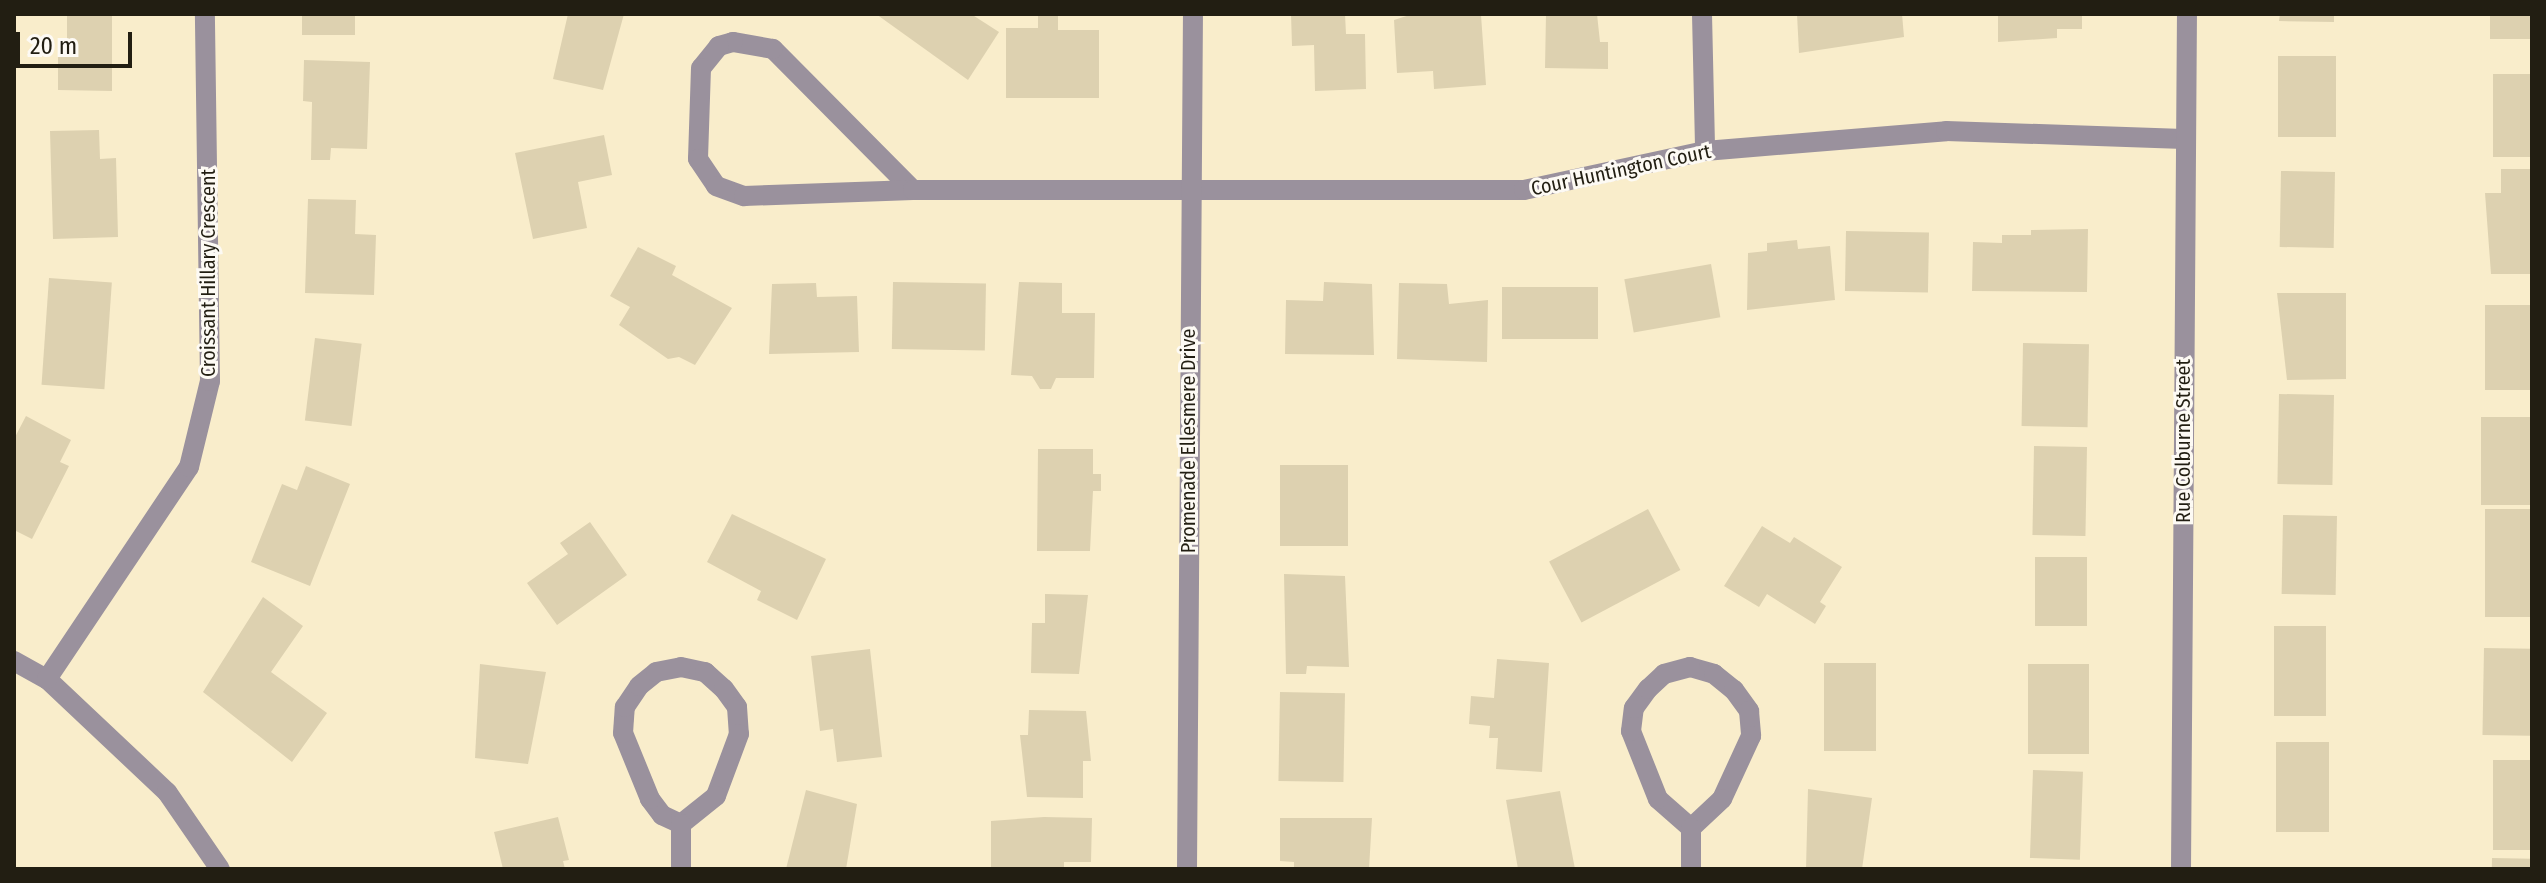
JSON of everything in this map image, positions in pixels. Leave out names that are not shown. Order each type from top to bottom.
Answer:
[{"type":"street","name":"Croissant Hillary Crescent","points":[[47,679],[189,467],[206,395],[205,14]]},
{"type":"street","name":"Promenade Ellesmere Drive","points":[[1187,869],[1187,191],[1193,14]]},
{"type":"street","points":[[1702,14],[1705,151]]},
{"type":"street","name":"Rue Colburne Street","points":[[2181,869],[2187,14]]},
{"type":"street","name":"Cour Huntington Court","points":[[913,190],[773,49],[733,42],[719,46],[701,68],[698,159],[716,186],[744,196],[913,190],[1524,190],[1705,151],[1946,131],[2184,139]]},
{"type":"street","points":[[14,661],[47,679],[167,792],[220,869]]},
{"type":"street","points":[[681,667],[705,672],[724,689],[737,707],[739,734],[716,796],[681,824],[662,815],[650,799],[623,733],[625,707],[639,686],[656,672],[681,667]]},
{"type":"street","points":[[1691,828],[1658,799],[1631,731],[1634,708],[1648,689],[1664,674],[1690,667],[1714,674],[1734,690],[1749,711],[1751,736],[1722,799],[1691,828],[1691,869]]},
{"type":"street","points":[[681,824],[681,869]]},
{"type":"building","points":[[67,14],[112,14],[112,91],[58,90],[58,39],[67,39]]},
{"type":"building","points":[[302,14],[355,14],[355,35],[302,35]]},
{"type":"building","points":[[568,14],[624,14],[603,90],[553,79]]},
{"type":"building","points":[[876,14],[971,14],[999,32],[968,80]]},
{"type":"building","points":[[1038,14],[1058,14],[1058,30],[1099,30],[1099,98],[1006,98],[1006,28],[1038,28]]},
{"type":"building","points":[[1291,14],[1345,14],[1346,34],[1365,34],[1366,89],[1315,91],[1314,45],[1292,46]]},
{"type":"building","points":[[1413,14],[1481,15],[1486,85],[1434,89],[1433,71],[1397,73],[1394,20]]},
{"type":"building","points":[[1546,14],[1597,14],[1600,42],[1608,42],[1608,69],[1545,68]]},
{"type":"building","points":[[1797,14],[1902,14],[1904,37],[1799,53]]},
{"type":"building","points":[[1998,14],[2082,14],[2082,29],[2057,29],[2057,38],[1998,42]]},
{"type":"building","points":[[2280,14],[2334,14],[2334,22],[2279,21]]},
{"type":"building","points":[[2490,14],[2532,14],[2532,39],[2490,39]]},
{"type":"building","points":[[2278,56],[2336,56],[2336,137],[2278,137]]},
{"type":"building","points":[[304,60],[370,62],[367,149],[331,148],[330,160],[311,160],[312,102],[303,101]]},
{"type":"building","points":[[2493,74],[2532,74],[2532,157],[2493,157]]},
{"type":"building","points":[[99,130],[100,159],[116,158],[118,237],[53,239],[50,131]]},
{"type":"building","points":[[604,135],[612,175],[578,182],[587,228],[533,239],[515,153]]},
{"type":"building","points":[[2501,169],[2532,169],[2532,274],[2491,274],[2485,193],[2501,193]]},
{"type":"building","points":[[2281,171],[2335,172],[2334,248],[2280,247]]},
{"type":"building","points":[[308,199],[356,200],[355,234],[376,235],[374,295],[305,293]]},
{"type":"building","points":[[2088,229],[2087,292],[1972,291],[1973,242],[2002,243],[2002,235],[2031,235],[2031,230]]},
{"type":"building","points":[[1846,231],[1929,232],[1928,292],[1845,291]]},
{"type":"building","points":[[1797,240],[1798,249],[1830,246],[1835,300],[1747,310],[1748,253],[1767,251],[1767,243]]},
{"type":"building","points":[[638,247],[676,266],[672,275],[732,308],[695,365],[679,357],[668,359],[619,325],[630,307],[610,296]]},
{"type":"building","points":[[1711,264],[1720,317],[1634,332],[1624,279]]},
{"type":"building","points":[[49,278],[112,282],[104,389],[42,385]]},
{"type":"building","points":[[893,282],[986,284],[985,351],[892,349]]},
{"type":"building","points":[[1019,282],[1062,283],[1062,313],[1095,313],[1094,378],[1056,378],[1051,389],[1040,389],[1032,376],[1011,375]]},
{"type":"building","points":[[1324,282],[1372,284],[1374,355],[1285,354],[1286,300],[1323,301]]},
{"type":"building","points":[[816,283],[817,297],[857,296],[859,352],[769,354],[772,284]]},
{"type":"building","points":[[1399,283],[1447,284],[1449,304],[1488,300],[1487,362],[1397,359]]},
{"type":"building","points":[[1502,287],[1598,287],[1598,339],[1502,339]]},
{"type":"building","points":[[2277,293],[2346,293],[2346,379],[2287,380]]},
{"type":"building","points":[[2485,305],[2532,305],[2532,390],[2485,390]]},
{"type":"building","points":[[315,338],[362,344],[352,426],[305,420]]},
{"type":"building","points":[[2023,343],[2089,344],[2088,427],[2022,426]]},
{"type":"building","points":[[2279,394],[2334,395],[2332,485],[2277,484]]},
{"type":"building","points":[[26,416],[71,440],[60,462],[69,466],[32,539],[14,530],[14,439]]},
{"type":"building","points":[[2481,417],[2532,417],[2532,505],[2481,505]]},
{"type":"building","points":[[2034,446],[2087,447],[2085,536],[2032,535]]},
{"type":"building","points":[[1038,449],[1093,449],[1093,474],[1101,474],[1101,491],[1093,491],[1090,551],[1037,551]]},
{"type":"building","points":[[1280,465],[1348,465],[1348,546],[1280,546]]},
{"type":"building","points":[[306,466],[350,484],[310,586],[251,562],[282,484],[297,490]]},
{"type":"building","points":[[1648,509],[1680,570],[1582,623],[1549,562]]},
{"type":"building","points":[[2485,509],[2532,509],[2532,617],[2485,617]]},
{"type":"building","points":[[732,514],[826,559],[797,620],[757,600],[761,591],[707,562]]},
{"type":"building","points":[[2283,515],[2337,516],[2336,595],[2282,594]]},
{"type":"building","points":[[590,522],[627,575],[557,625],[527,583],[568,554],[560,543]]},
{"type":"building","points":[[1762,526],[1790,543],[1794,537],[1842,567],[1820,602],[1826,606],[1815,624],[1767,594],[1759,607],[1724,586]]},
{"type":"building","points":[[2035,557],[2087,557],[2087,626],[2035,626]]},
{"type":"building","points":[[1284,574],[1345,576],[1349,667],[1307,666],[1306,674],[1286,674]]},
{"type":"building","points":[[1045,594],[1088,595],[1079,674],[1031,673],[1032,623],[1045,623]]},
{"type":"building","points":[[263,597],[303,626],[271,672],[327,713],[292,762],[203,692]]},
{"type":"building","points":[[2274,626],[2326,626],[2326,716],[2274,716]]},
{"type":"building","points":[[2484,648],[2532,649],[2530,736],[2482,735]]},
{"type":"building","points":[[870,649],[882,757],[837,762],[833,729],[820,731],[811,656]]},
{"type":"building","points":[[1497,659],[1549,663],[1542,772],[1496,769],[1498,738],[1489,738],[1490,726],[1469,724],[1471,696],[1494,698]]},
{"type":"building","points":[[1824,663],[1876,663],[1876,751],[1824,751]]},
{"type":"building","points":[[480,664],[546,672],[528,764],[475,758]]},
{"type":"building","points":[[2028,664],[2089,664],[2089,754],[2028,754]]},
{"type":"building","points":[[1280,692],[1345,693],[1343,782],[1278,781]]},
{"type":"building","points":[[1029,710],[1086,711],[1091,761],[1083,761],[1083,798],[1027,797],[1020,735],[1028,735]]},
{"type":"building","points":[[2276,742],[2329,742],[2329,832],[2276,832]]},
{"type":"building","points":[[2493,760],[2532,760],[2532,850],[2493,850]]},
{"type":"building","points":[[2033,770],[2083,772],[2080,860],[2030,858]]},
{"type":"building","points":[[1808,789],[1872,798],[1862,869],[1806,869]]},
{"type":"building","points":[[806,790],[857,804],[846,869],[786,869]]},
{"type":"building","points":[[1560,791],[1575,869],[1518,869],[1506,800]]},
{"type":"building","points":[[558,817],[569,860],[563,861],[565,869],[503,869],[494,832]]},
{"type":"building","points":[[1044,817],[1092,818],[1091,862],[1064,862],[1064,869],[991,869],[991,821]]},
{"type":"building","points":[[1280,818],[1372,818],[1369,869],[1294,869],[1294,862],[1280,861]]},
{"type":"building","points":[[2492,858],[2532,859],[2532,869],[2492,869]]}]
